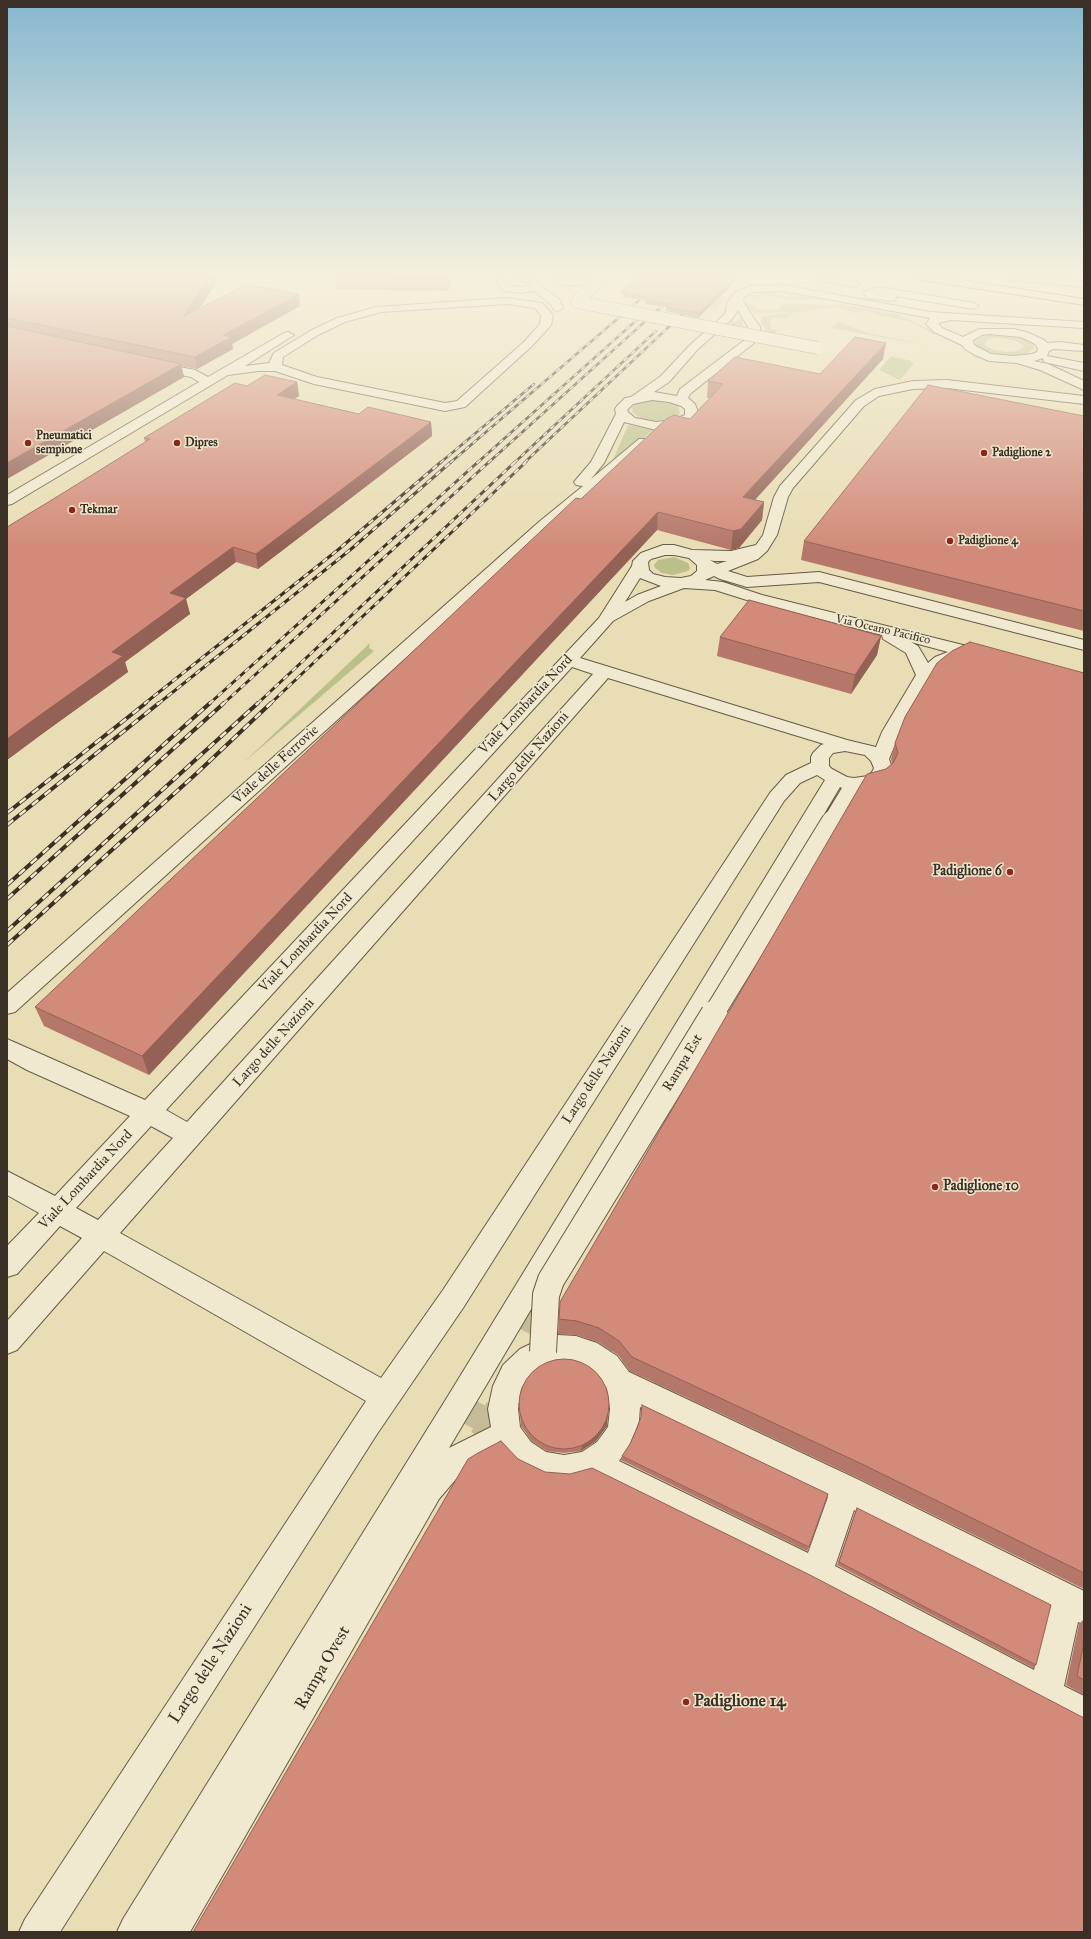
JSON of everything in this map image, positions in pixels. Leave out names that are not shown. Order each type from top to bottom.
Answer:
[{"type":"street","points":[[165,367],[195,374],[205,380],[205,384]]},
{"type":"street","points":[[7,501],[235,367]]},
{"type":"street","points":[[227,372],[255,367]]},
{"type":"street","points":[[267,367],[276,368],[314,380],[445,407],[461,404],[502,367]]},
{"type":"street","points":[[641,398],[665,379],[676,367]]},
{"type":"street","points":[[681,401],[684,392],[716,367]]},
{"type":"street","points":[[1045,367],[1084,386]]},
{"type":"street","points":[[1053,371],[1084,374]]},
{"type":"street","points":[[641,398],[659,392],[684,376],[673,395],[681,401]]},
{"type":"street","points":[[923,384],[964,398]]},
{"type":"street","points":[[762,548],[770,535],[783,491],[860,403],[875,393],[923,384],[959,385],[1084,400]]},
{"type":"street","points":[[641,398],[659,396],[681,401]]},
{"type":"street","name":"Viale delle Ferrovie","points":[[545,524],[597,463],[622,414],[621,409],[624,405],[641,398]]},
{"type":"street","name":"Viale delle Ferrovie","points":[[7,1006],[545,524],[656,433],[690,417],[692,412],[691,407],[681,401]]},
{"type":"street","points":[[622,414],[631,421],[646,426],[676,424]]},
{"type":"street","name":"Viale Lombardia Nord","points":[[7,1265],[567,660],[605,621],[640,566],[641,561],[654,552],[663,550],[714,556],[731,556],[749,553],[762,548]]},
{"type":"street","name":"Viale Lombardia Nord","points":[[605,621],[643,598],[682,583],[707,570],[754,556],[762,548]]},
{"type":"street","points":[[684,552],[694,555],[707,570],[734,579],[747,582],[819,577],[1084,645]]},
{"type":"street","name":"Via Oceano Pacifico","points":[[640,566],[642,572],[656,580],[671,583],[717,585],[756,598],[864,626],[883,629],[1002,661]]},
{"type":"street","points":[[864,626],[896,639],[912,650],[920,663],[924,675]]},
{"type":"street","points":[[567,660],[871,751],[880,759],[891,732],[924,675],[941,661],[964,650]]},
{"type":"street","name":"Largo delle Nazioni","points":[[7,1341],[604,672]]},
{"type":"street","points":[[136,1932],[458,1406],[836,776],[820,757],[827,749],[852,746],[891,732]]},
{"type":"street","name":"Largo delle Nazioni","points":[[38,1932],[385,1396],[453,1299],[777,797],[793,779],[836,776],[866,783],[875,780],[881,774],[883,768],[880,759]]},
{"type":"street","name":"Rampa Est","points":[[543,1352],[546,1295],[550,1280],[832,821],[836,776]]},
{"type":"street","points":[[7,1048],[35,1063],[149,1113],[191,1136]]},
{"type":"street","points":[[7,1182],[385,1396]]},
{"type":"street","points":[[560,1348],[578,1350],[594,1357],[608,1367],[619,1382],[625,1400],[625,1418],[620,1437],[608,1452],[593,1464],[572,1470],[550,1469],[530,1460],[514,1446],[508,1434],[501,1408],[505,1390],[513,1373],[526,1360],[543,1352],[560,1348]]},
{"type":"street","points":[[619,1382],[846,1490],[1076,1604],[1045,1694]]},
{"type":"street","name":"Rampa Ovest","points":[[169,1932],[428,1488],[445,1468],[468,1453],[508,1434]]},
{"type":"street","points":[[593,1464],[816,1574],[1084,1715]]},
{"type":"street","points":[[816,1574],[846,1490]]},
{"type":"green space","points":[[881,367],[910,367],[900,380],[879,370]]},
{"type":"green space","points":[[650,400],[673,403],[678,406],[680,413],[677,416],[658,421],[642,419],[633,413],[632,407],[636,404]]},
{"type":"green space","points":[[628,425],[653,430],[610,467]]},
{"type":"green space","points":[[674,557],[688,563],[690,568],[688,571],[673,575],[662,573],[655,568],[654,565],[658,560]]},
{"type":"green space","points":[[370,643],[369,648],[374,651],[243,763]]},
{"type":"building","points":[[7,367],[175,367],[7,463]]},
{"type":"building","points":[[723,367],[787,367],[820,374],[826,367],[863,367],[743,497],[764,502],[741,529],[733,531],[658,512],[142,1056],[35,1007],[576,498],[581,499],[666,419],[674,415],[690,419],[723,384],[708,381]]},
{"type":"building","points":[[265,375],[297,382],[277,395],[359,414],[368,407],[431,422],[256,554],[233,547],[170,593],[186,598],[112,652],[123,656],[7,739],[7,527],[150,439],[144,438],[235,383],[247,386]]},
{"type":"building","points":[[928,385],[1084,416],[1084,611],[804,541]]},
{"type":"building","points":[[749,600],[881,636],[855,675],[720,637]]},
{"type":"building","points":[[970,642],[1084,673],[1084,1573],[864,1465],[632,1357],[619,1341],[599,1328],[577,1321],[559,1319],[560,1302],[867,774],[886,769],[893,763],[898,753],[895,743],[905,717],[937,663],[952,651]]},
{"type":"building","points":[[564,1359],[581,1362],[596,1372],[606,1387],[609,1404],[606,1421],[596,1436],[581,1446],[564,1449],[547,1446],[532,1436],[522,1421],[519,1404],[522,1387],[532,1372],[547,1362]]},
{"type":"building","points":[[642,1405],[828,1494],[809,1547],[622,1456],[630,1444],[637,1428],[641,1417]]},
{"type":"building","points":[[501,1441],[518,1459],[545,1472],[570,1474],[592,1468],[810,1575],[1084,1718],[1084,1932],[193,1932],[468,1459]]},
{"type":"building","points":[[857,1508],[1051,1605],[1036,1665],[839,1562]]},
{"type":"building","points":[[1084,1643],[1084,1680],[1077,1676]]},
{"type":"tunnel","points":[[515,1312],[708,1410]]},
{"type":"tunnel","points":[[458,1406],[481,1418]]},
{"type":"tunnel","points":[[479,1417],[574,1466]]},
{"type":"railway","points":[[450,463],[561,367]]},
{"type":"railway","points":[[477,463],[584,367]]},
{"type":"railway","points":[[488,463],[594,367]]},
{"type":"railway","points":[[514,463],[617,367]]},
{"type":"railway","points":[[524,463],[626,367]]},
{"type":"railway","points":[[440,463],[534,384]]},
{"type":"railway","points":[[144,704],[339,549],[441,462]]},
{"type":"railway","points":[[158,704],[350,550],[451,462]]},
{"type":"railway","points":[[209,704],[478,462]]},
{"type":"railway","points":[[223,704],[489,462]]},
{"type":"railway","points":[[257,704],[515,462]]},
{"type":"railway","points":[[270,704],[526,462]]},
{"type":"railway","points":[[7,813],[146,703]]},
{"type":"railway","points":[[7,825],[159,703]]},
{"type":"railway","points":[[7,885],[210,703]]},
{"type":"railway","points":[[7,899],[224,703]]},
{"type":"railway","points":[[7,931],[258,703]]},
{"type":"railway","points":[[7,945],[197,773],[271,703]]},
{"type":"place","name":"Pneumatici sempione","points":[[28,443]]},
{"type":"place","name":"Dipres","points":[[177,443]]},
{"type":"place","name":"Padiglione 2","points":[[984,453]]},
{"type":"place","name":"Tekmar","points":[[72,510]]},
{"type":"place","name":"Padiglione 4","points":[[950,541]]},
{"type":"place","name":"Padiglione 6","points":[[1010,872]]},
{"type":"place","name":"Padiglione 10","points":[[935,1187]]},
{"type":"place","name":"Padiglione 14","points":[[686,1702]]}]
